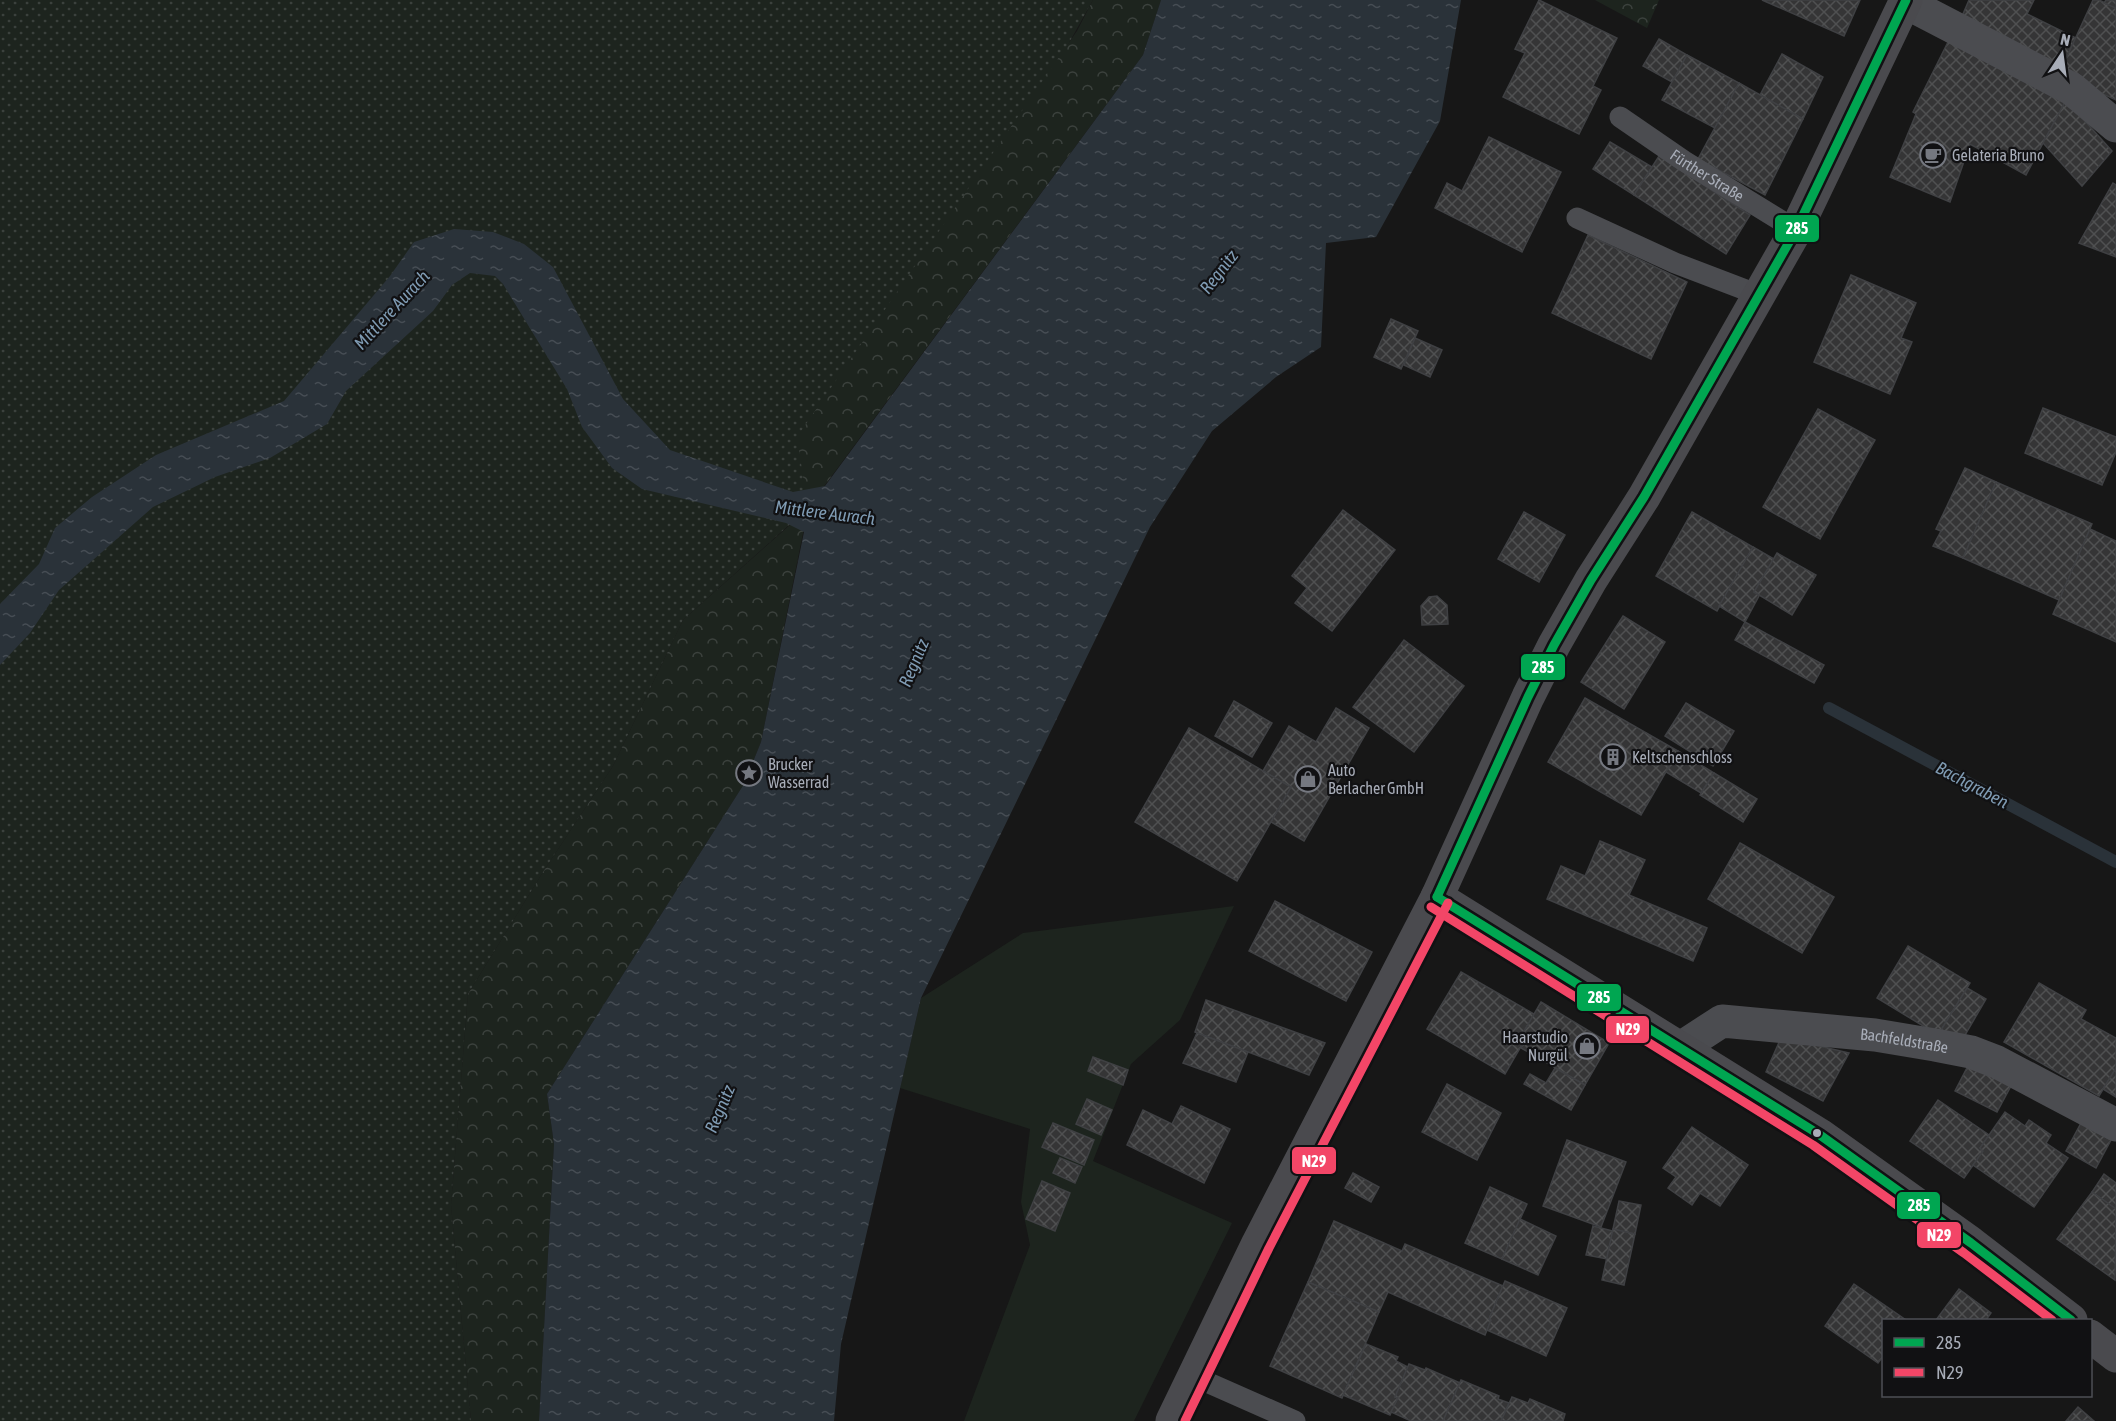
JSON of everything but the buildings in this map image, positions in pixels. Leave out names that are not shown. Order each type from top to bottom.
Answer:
[{"type":"street","points":[[1172,1421],[1258,1243],[1437,897],[1554,645],[1591,580],[1644,497],[1796,230],[1906,1],[2072,89],[2116,126]]},
{"type":"street","points":[[1437,897],[1682,1047],[1820,1135],[1971,1243],[2070,1319]]},
{"type":"street","name":"Bachfeldstraße","points":[[1682,1047],[1722,1022],[1875,1035],[1935,1045],[1971,1052],[1997,1062],[2116,1125]]},
{"type":"street","points":[[2092,1337],[2116,1356]]},
{"type":"lane","name":"Fürther Straße","points":[[1620,117],[1684,161],[1796,230]]},
{"type":"lane","points":[[1577,218],[1675,263],[1759,296]]},
{"type":"lane","points":[[1193,1376],[1295,1421]]},
{"type":"green space","points":[[0,0],[1093,0],[808,508],[683,620],[613,766],[543,872],[468,994],[451,1205],[471,1421],[0,1421]]},
{"type":"green space","points":[[1093,0],[1161,0],[1143,55],[808,508],[797,437],[1077,31]]},
{"type":"green space","points":[[1595,0],[1659,0],[1647,28]]},
{"type":"green space","points":[[808,509],[761,742],[744,784],[547,1094],[554,1144],[539,1421],[471,1421],[451,1205],[468,994],[543,872],[613,766],[683,620]]},
{"type":"green space","points":[[1234,906],[1180,1020],[1131,1064],[1093,1161],[1232,1223],[1134,1421],[964,1421],[1030,1245],[1021,1202],[1030,1129],[900,1088],[921,998],[1023,933]]},
{"type":"water","points":[[1161,0],[1461,0],[1440,121],[1376,237],[1326,243],[1321,347],[1276,377],[1212,431],[1150,527],[921,998],[841,1344],[834,1421],[539,1421],[554,1144],[547,1094],[744,784],[761,742],[804,532],[786,523],[642,489],[612,468],[582,427],[567,389],[503,284],[495,276],[470,273],[452,285],[433,311],[346,391],[327,424],[270,458],[215,477],[153,507],[59,590],[30,633],[0,665],[0,604],[39,564],[55,528],[92,497],[156,455],[284,401],[390,276],[414,242],[454,229],[493,232],[524,244],[553,267],[623,399],[670,450],[793,492],[825,486],[1143,55]]},
{"type":"waterway","name":"Bachgraben","points":[[1829,708],[2116,862]]},
{"type":"transit line","name":"285","points":[[1437,897],[1554,645],[1591,580],[1644,497],[1796,230],[1906,0]]},
{"type":"transit line","name":"285","points":[[1437,897],[1820,1135],[1971,1243],[2070,1319]]},
{"type":"transit line","name":"N29","points":[[1185,1421],[1269,1248],[1448,903]]},
{"type":"transit line","name":"N29","points":[[1431,907],[1813,1145],[1964,1253],[2051,1319]]},
{"type":"place","name":"Gelateria Bruno","points":[[1933,155]]},
{"type":"place","name":"Keltschenschloss","points":[[1613,757]]},
{"type":"place","name":"Brucker Wasserrad","points":[[749,773]]},
{"type":"place","name":"Auto Berlacher GmbH","points":[[1308,779]]},
{"type":"place","name":"Haarstudio Nurgül","points":[[1587,1046]]},
{"type":"water label","name":"Regnitz","points":[[1219,272]]},
{"type":"water label","name":"Mittlere Aurach","points":[[392,310]]},
{"type":"water label","name":"Mittlere Aurach","points":[[825,513]]},
{"type":"water label","name":"Regnitz","points":[[914,663]]},
{"type":"water label","name":"Regnitz","points":[[720,1109]]}]
